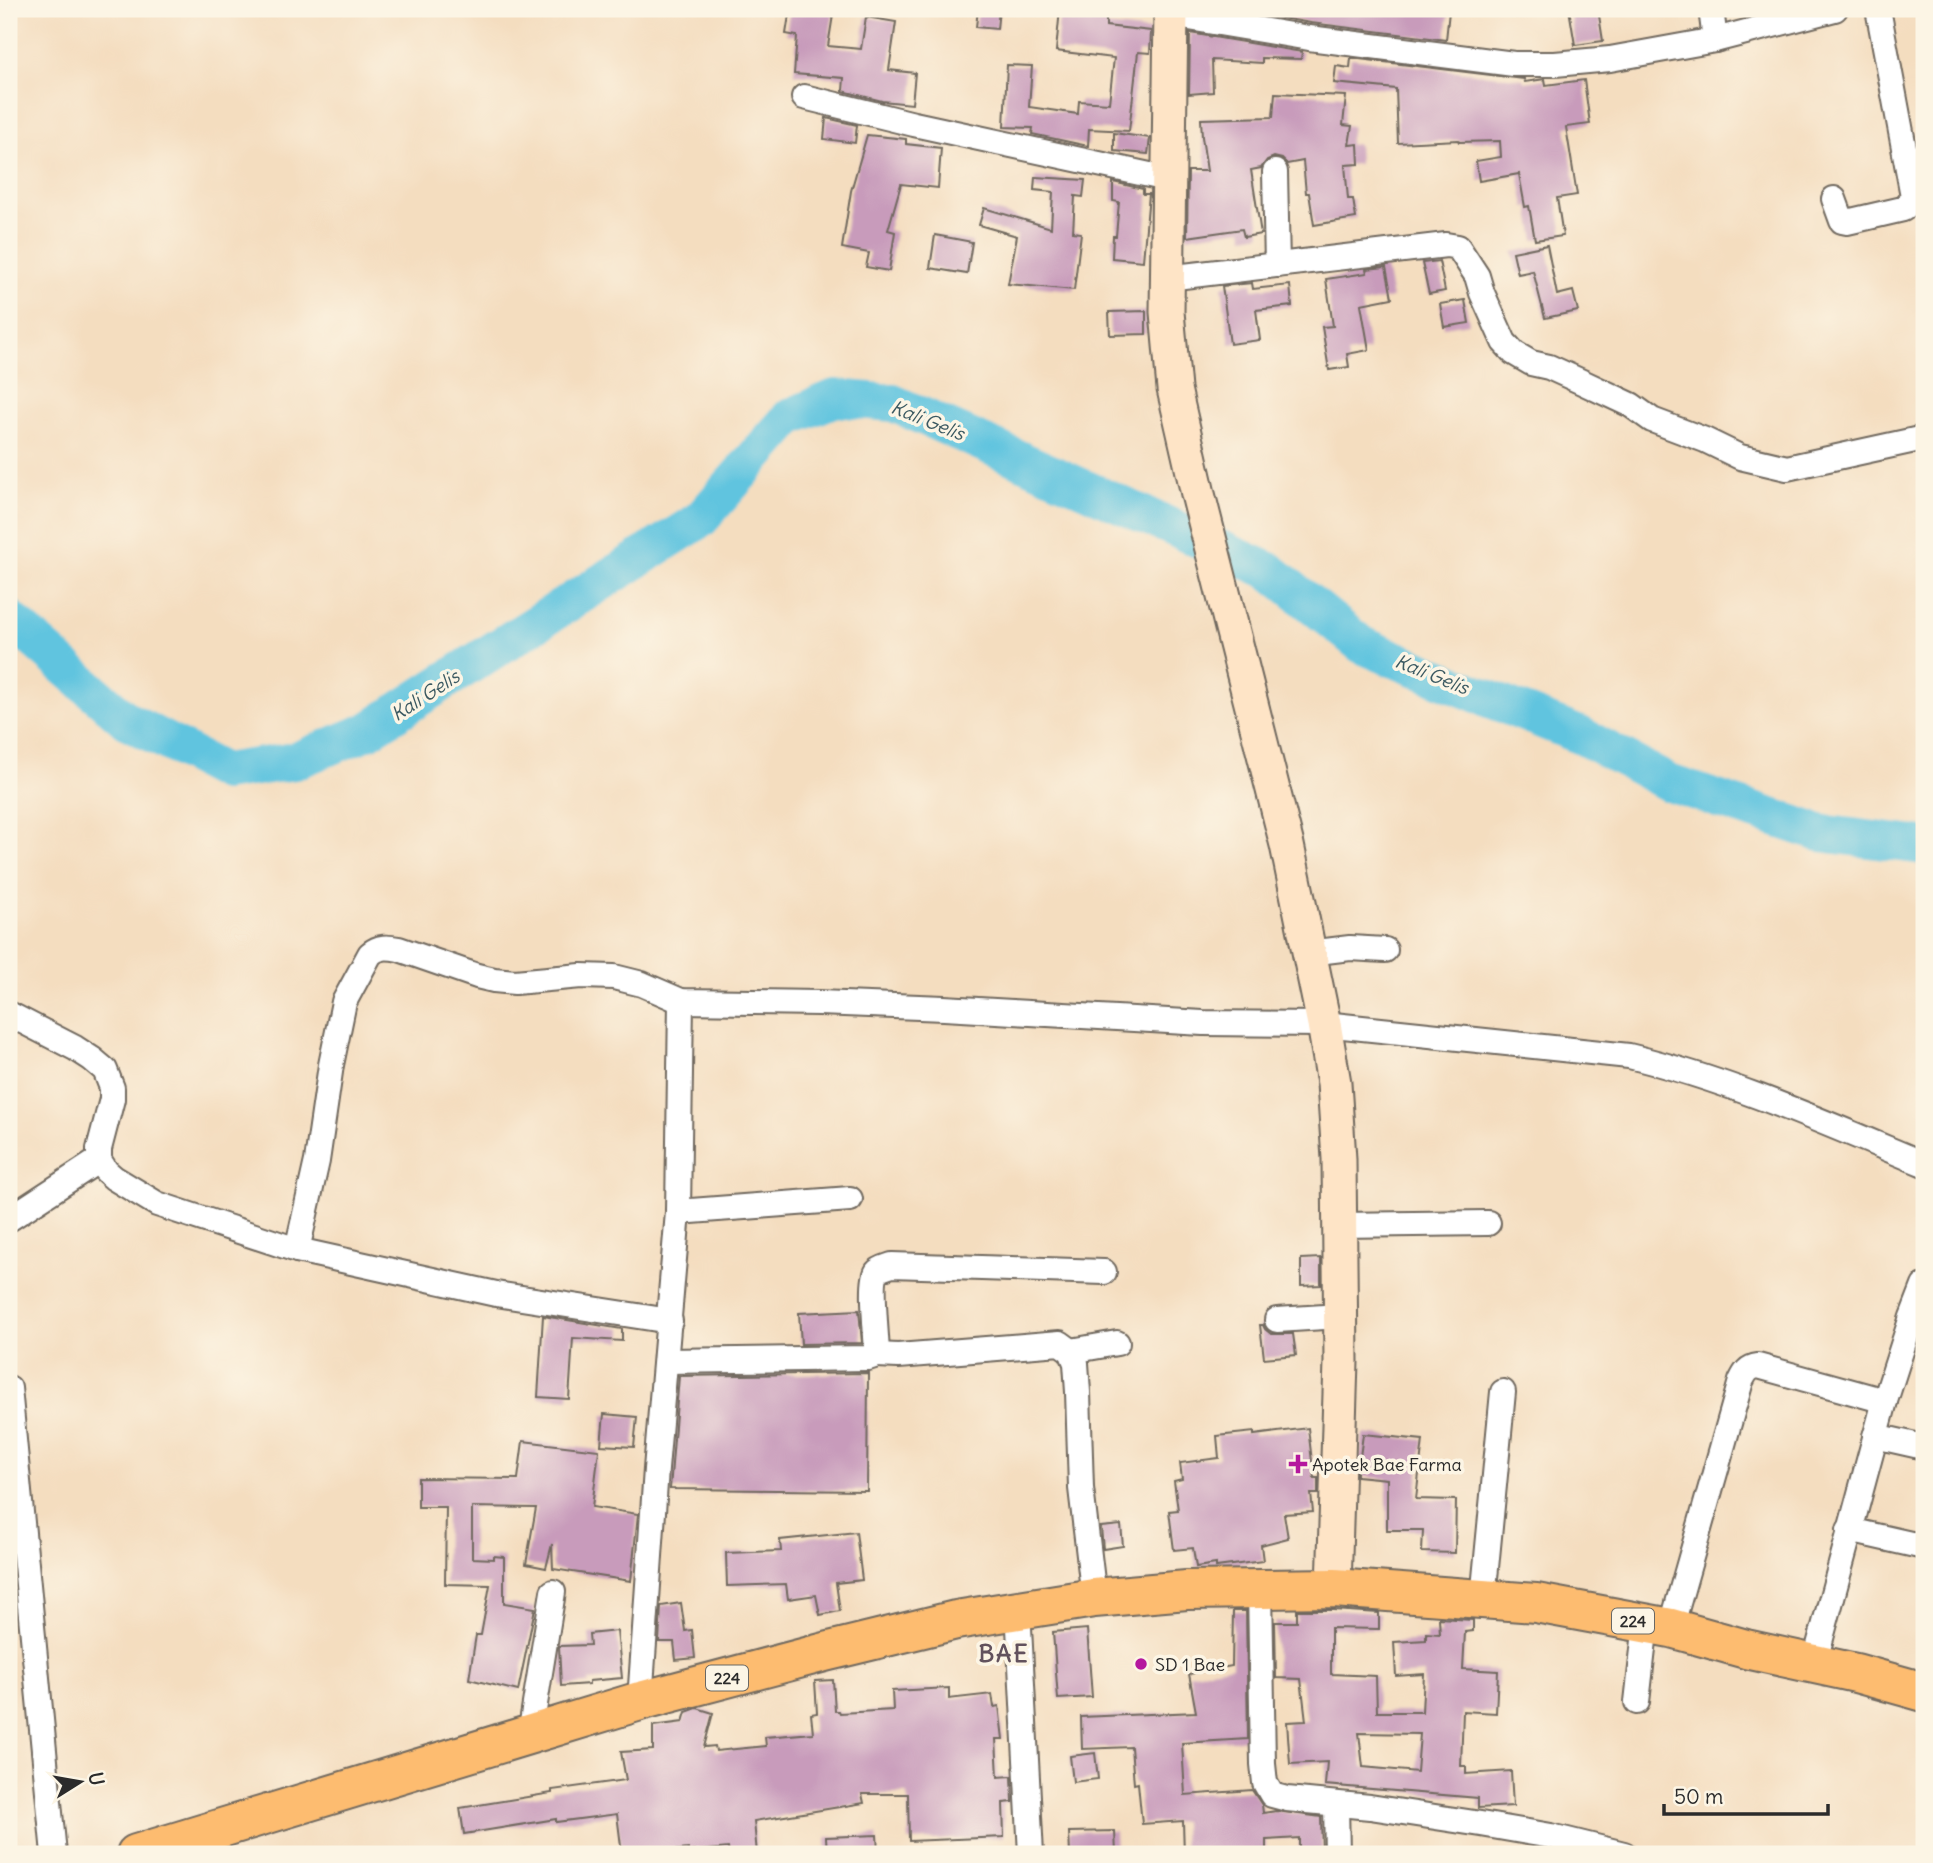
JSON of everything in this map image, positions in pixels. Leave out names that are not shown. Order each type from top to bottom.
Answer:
[{"type":"main road","name":"224","points":[[136,1854],[640,1701],[956,1620],[1094,1598],[1187,1590],[1334,1588],[1536,1603],[1658,1625],[1924,1692]]},
{"type":"street","points":[[1711,9],[1715,40]]},
{"type":"street","points":[[1334,1588],[1341,1361],[1339,1159],[1334,1083],[1287,845],[1174,389],[1169,348],[1167,278],[1171,12],[1309,38],[1514,64],[1555,64],[1610,59],[1715,40],[1835,9]]},
{"type":"street","points":[[1834,200],[1842,220],[1847,222],[1903,209],[1919,198],[1878,9]]},
{"type":"street","points":[[804,97],[914,124],[1168,179]]},
{"type":"street","points":[[1275,172],[1277,265]]},
{"type":"street","points":[[1167,278],[1446,245],[1458,247],[1477,276],[1504,342],[1514,353],[1531,363],[1549,367],[1631,405],[1652,421],[1705,440],[1740,457],[1787,468],[1924,438]]},
{"type":"street","points":[[297,1250],[317,1161],[331,1066],[344,1002],[370,954],[386,947],[494,980],[515,982],[581,976],[623,978],[681,1001],[944,1008],[1203,1023],[1324,1024],[1629,1056],[1667,1066],[1790,1109],[1924,1164]]},
{"type":"street","points":[[1309,953],[1349,948],[1385,950]]},
{"type":"street","points":[[640,1701],[678,1212],[681,1001]]},
{"type":"street","points":[[9,1013],[75,1048],[107,1073],[112,1098],[99,1149],[99,1160],[114,1178],[157,1204],[297,1250],[496,1294],[670,1321]]},
{"type":"street","points":[[9,1219],[99,1160]]},
{"type":"street","points":[[678,1212],[850,1199]]},
{"type":"street","points":[[1339,1225],[1488,1223]]},
{"type":"street","points":[[877,1355],[873,1289],[877,1272],[881,1269],[904,1264],[1104,1272]]},
{"type":"street","points":[[1814,1664],[1885,1401],[1924,1286]]},
{"type":"street","points":[[1278,1320],[1340,1316]]},
{"type":"street","points":[[666,1361],[868,1358],[877,1355],[898,1356],[1060,1343],[1071,1351],[1076,1363],[1081,1488],[1094,1598]]},
{"type":"street","points":[[1071,1351],[1117,1343]]},
{"type":"street","points":[[1637,1702],[1658,1625],[1747,1370],[1758,1366],[1885,1401]]},
{"type":"street","points":[[9,1388],[54,1854]]},
{"type":"street","points":[[1483,1599],[1503,1392]]},
{"type":"street","points":[[1875,1436],[1924,1447]]},
{"type":"street","points":[[1849,1530],[1924,1547]]},
{"type":"street","points":[[1260,1589],[1263,1764],[1267,1787],[1272,1795],[1413,1813],[1551,1836],[1625,1854]]},
{"type":"street","points":[[530,1735],[553,1592]]},
{"type":"street","points":[[1018,1609],[1031,1854]]},
{"type":"street","points":[[1336,1804],[1337,1854]]},
{"type":"building","points":[[790,9],[834,9],[828,46],[861,49],[866,17],[896,22],[889,70],[915,73],[912,104],[882,101],[843,91],[844,78],[794,74],[797,36],[786,34]]},
{"type":"building","points":[[978,9],[999,9],[997,29],[976,27]]},
{"type":"building","points":[[1060,9],[1106,9],[1106,26],[1151,31],[1150,53],[1138,52],[1129,131],[1089,129],[1088,146],[1032,134],[1033,128],[1004,127],[1007,65],[1032,66],[1029,107],[1078,114],[1079,101],[1109,103],[1114,58],[1056,51]]},
{"type":"building","points":[[1258,9],[1449,11],[1446,40],[1311,23],[1258,14]]},
{"type":"building","points":[[1569,9],[1598,9],[1603,41],[1575,45]]},
{"type":"building","points":[[1190,33],[1302,52],[1301,59],[1262,58],[1262,63],[1212,60],[1213,92],[1189,94]]},
{"type":"building","points":[[1351,58],[1524,79],[1525,82],[1545,79],[1546,85],[1584,80],[1590,124],[1566,127],[1577,195],[1557,198],[1563,236],[1535,240],[1529,206],[1525,207],[1519,174],[1479,181],[1476,161],[1501,157],[1500,141],[1398,143],[1396,89],[1334,83],[1336,66],[1350,68]]},
{"type":"building","points":[[1275,93],[1346,96],[1343,125],[1352,126],[1349,145],[1358,144],[1359,164],[1345,165],[1348,199],[1353,199],[1356,218],[1314,225],[1309,193],[1306,193],[1303,161],[1287,164],[1274,157],[1267,160],[1261,168],[1251,170],[1261,234],[1244,237],[1242,229],[1187,237],[1188,171],[1207,171],[1201,119],[1273,117]]},
{"type":"building","points":[[826,118],[857,125],[855,143],[824,139]]},
{"type":"building","points":[[1114,133],[1150,138],[1148,154],[1114,151]]},
{"type":"building","points":[[867,135],[906,139],[906,144],[941,148],[938,188],[901,184],[888,230],[895,232],[889,271],[866,267],[869,253],[842,248],[851,191]]},
{"type":"building","points":[[1035,177],[1085,180],[1083,197],[1075,196],[1073,232],[1081,233],[1074,290],[1008,284],[1017,236],[979,225],[984,208],[1051,228],[1053,192],[1034,190]]},
{"type":"building","points":[[1113,182],[1143,189],[1143,194],[1149,194],[1143,261],[1112,258],[1119,202],[1113,201]]},
{"type":"building","points":[[935,235],[972,242],[967,274],[930,268]]},
{"type":"building","points":[[1547,245],[1557,295],[1573,291],[1578,311],[1545,318],[1533,271],[1518,274],[1513,252]]},
{"type":"building","points":[[1439,261],[1445,291],[1429,294],[1422,263]]},
{"type":"building","points":[[1386,267],[1392,298],[1361,304],[1369,350],[1347,354],[1349,367],[1329,370],[1322,327],[1333,326],[1326,279],[1367,273],[1366,269]]},
{"type":"building","points":[[1252,283],[1253,289],[1290,285],[1292,306],[1256,310],[1260,340],[1230,344],[1222,286]]},
{"type":"building","points":[[1465,300],[1469,323],[1444,327],[1440,304]]},
{"type":"building","points":[[1146,311],[1146,334],[1110,335],[1109,312]]},
{"type":"building","points":[[1321,1258],[1321,1285],[1301,1286],[1301,1259]]},
{"type":"building","points":[[859,1310],[862,1343],[801,1344],[799,1313]]},
{"type":"building","points":[[543,1316],[622,1329],[622,1341],[573,1338],[569,1399],[538,1397]]},
{"type":"building","points":[[1260,1325],[1271,1334],[1293,1334],[1296,1355],[1264,1358]]},
{"type":"building","points":[[868,1373],[867,1491],[670,1489],[679,1376]]},
{"type":"building","points":[[604,1414],[637,1417],[634,1447],[601,1445]]},
{"type":"building","points":[[1308,1428],[1314,1478],[1318,1478],[1318,1494],[1311,1494],[1313,1512],[1284,1514],[1288,1538],[1261,1545],[1263,1561],[1196,1567],[1193,1548],[1174,1550],[1169,1511],[1178,1510],[1174,1481],[1182,1479],[1180,1463],[1219,1458],[1217,1436],[1254,1432],[1254,1435]]},
{"type":"building","points":[[1363,1434],[1423,1440],[1416,1499],[1456,1500],[1455,1553],[1422,1552],[1423,1530],[1387,1530],[1387,1479],[1357,1476],[1357,1457],[1360,1457]]},
{"type":"building","points":[[523,1441],[599,1450],[592,1507],[638,1514],[631,1581],[553,1569],[552,1544],[546,1568],[526,1564],[536,1508],[472,1507],[472,1558],[504,1557],[504,1603],[535,1608],[518,1691],[469,1679],[476,1635],[481,1635],[490,1585],[445,1584],[446,1507],[418,1507],[418,1478],[518,1479]]},
{"type":"building","points":[[1121,1525],[1123,1546],[1103,1549],[1101,1527]]},
{"type":"building","points":[[856,1532],[862,1580],[836,1583],[840,1611],[820,1615],[816,1595],[788,1599],[786,1584],[727,1586],[726,1553],[781,1551],[780,1540]]},
{"type":"building","points":[[681,1603],[685,1631],[692,1630],[695,1658],[676,1660],[674,1642],[659,1642],[661,1606]]},
{"type":"building","points":[[1297,1610],[1379,1613],[1379,1629],[1331,1628],[1331,1674],[1376,1676],[1377,1712],[1422,1712],[1424,1674],[1396,1676],[1394,1642],[1426,1640],[1426,1633],[1440,1634],[1439,1618],[1473,1620],[1473,1631],[1465,1632],[1463,1669],[1498,1671],[1496,1713],[1463,1711],[1461,1766],[1466,1766],[1466,1774],[1511,1771],[1513,1806],[1478,1808],[1478,1798],[1325,1785],[1327,1762],[1290,1764],[1287,1722],[1306,1721],[1301,1679],[1276,1678],[1275,1622],[1297,1622]],"holes":[[[1359,1733],[1420,1734],[1417,1772],[1363,1767]]]},
{"type":"building","points":[[1233,1611],[1246,1611],[1248,1739],[1182,1743],[1185,1795],[1252,1790],[1262,1805],[1263,1813],[1276,1811],[1321,1817],[1322,1854],[1299,1854],[1299,1838],[1266,1840],[1266,1854],[1184,1854],[1183,1821],[1142,1824],[1138,1783],[1134,1784],[1131,1747],[1082,1749],[1081,1717],[1196,1712],[1189,1674],[1232,1666]]},
{"type":"building","points":[[1087,1629],[1092,1697],[1058,1699],[1053,1632]]},
{"type":"building","points":[[617,1631],[622,1678],[561,1686],[559,1646],[590,1645],[589,1634]]},
{"type":"building","points":[[833,1680],[835,1711],[840,1713],[893,1710],[892,1691],[949,1688],[949,1699],[992,1694],[994,1707],[999,1706],[1003,1739],[996,1739],[998,1777],[1012,1776],[1013,1802],[1003,1803],[1004,1837],[909,1841],[908,1794],[862,1794],[864,1803],[754,1821],[757,1854],[729,1854],[728,1848],[622,1854],[617,1814],[556,1822],[556,1819],[464,1834],[460,1808],[552,1793],[552,1790],[626,1780],[621,1752],[653,1750],[653,1726],[683,1722],[686,1712],[697,1708],[713,1713],[704,1747],[715,1746],[716,1751],[766,1746],[765,1737],[813,1733],[811,1714],[817,1713],[815,1681]]},
{"type":"building","points":[[1095,1753],[1098,1779],[1073,1782],[1070,1756]]},
{"type":"building","points":[[1115,1831],[1116,1854],[1070,1854],[1069,1832]]},
{"type":"building","points":[[877,1835],[878,1854],[827,1854],[826,1837]]},
{"type":"waterway","name":"Kali Gelis","points":[[9,618],[126,720],[224,772],[295,761],[368,731],[700,520],[790,417],[835,398],[893,403],[1270,571],[1362,645],[1582,736],[1669,783],[1820,833],[1924,846]]},
{"type":"place","name":"Apotek Bae Farma","points":[[1298,1464]]},
{"type":"place","name":"SD 1 Bae","points":[[1141,1664]]},
{"type":"district","name":"BAE","points":[[1004,1653]]}]
